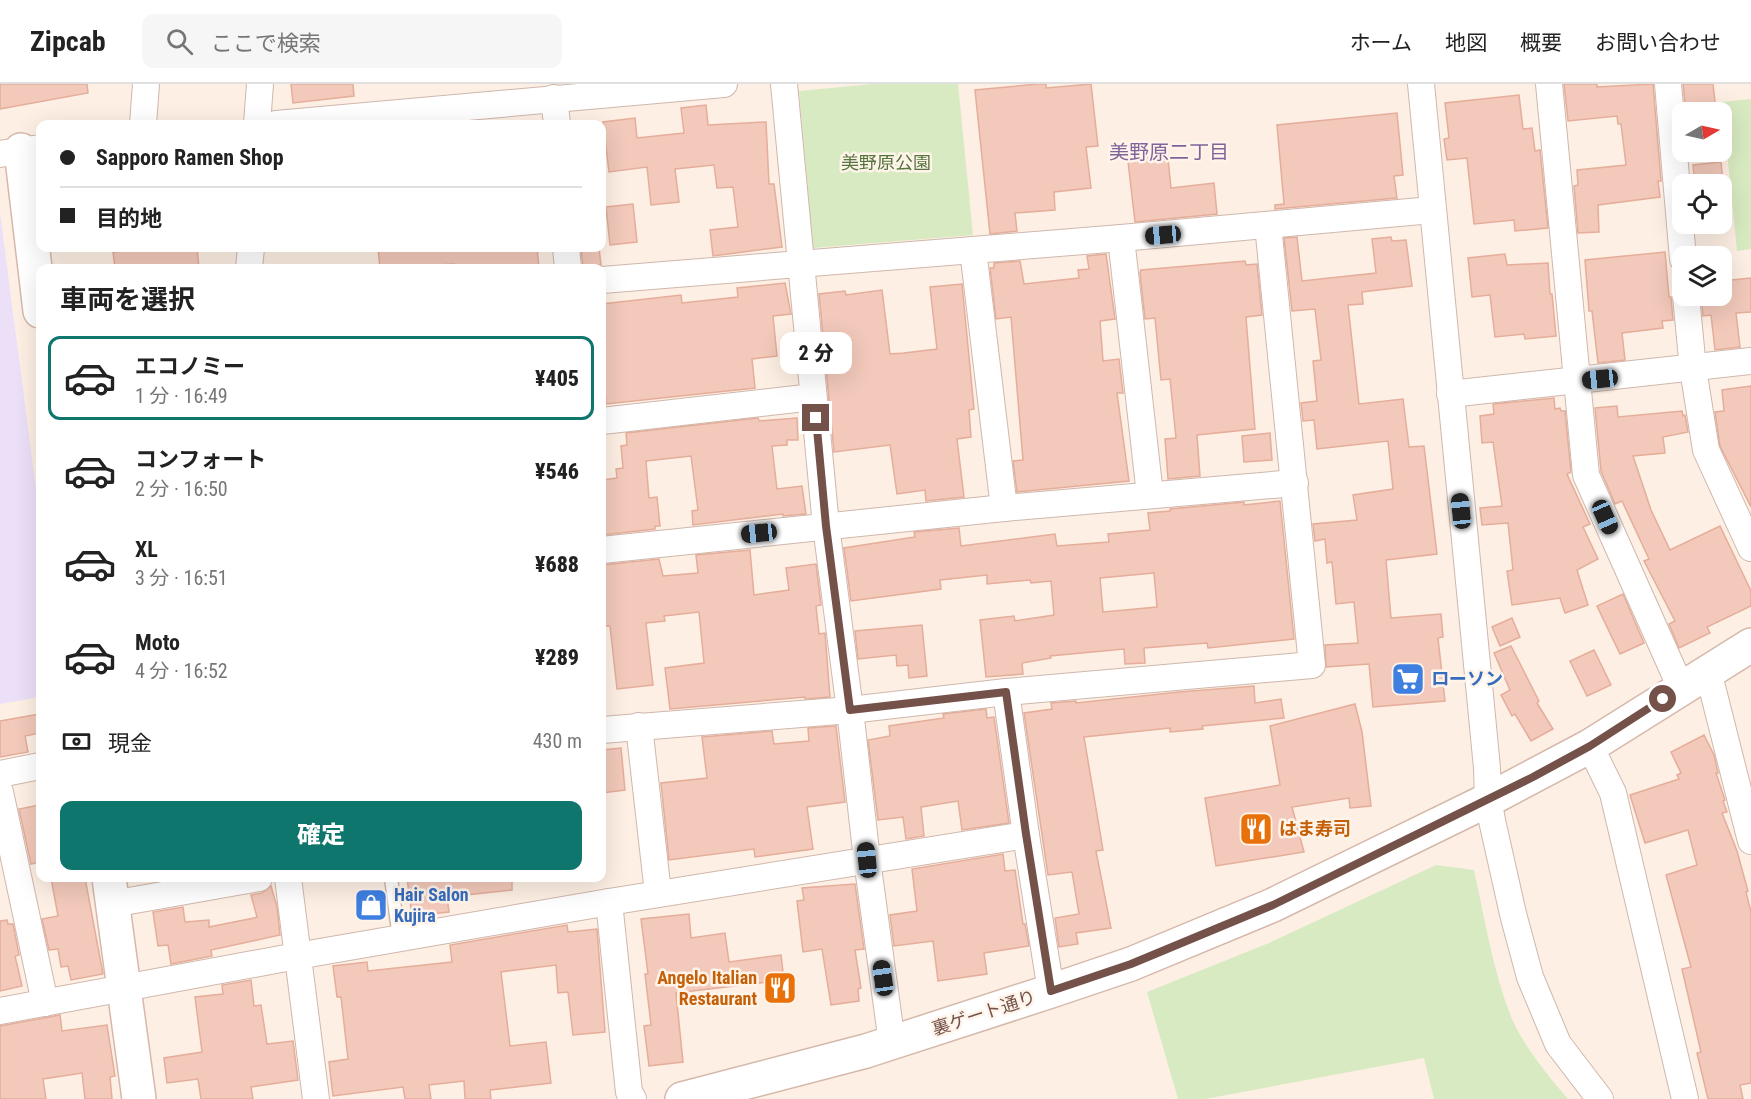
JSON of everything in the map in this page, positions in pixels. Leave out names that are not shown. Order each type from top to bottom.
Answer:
[{"type":"street","points":[[143,120],[146,84]]},
{"type":"street","points":[[257,120],[260,84]]},
{"type":"street","points":[[302,120],[467,95],[554,98],[724,84]]},
{"type":"street","points":[[784,84],[826,526],[892,1043]]},
{"type":"street","points":[[1421,84],[1487,768],[1488,800],[1513,915],[1530,977],[1558,1044],[1600,1099]]},
{"type":"street","points":[[1549,84],[1586,475],[1694,680],[1751,841]]},
{"type":"street","points":[[1668,84],[1682,246]]},
{"type":"street","points":[[554,98],[556,120]]},
{"type":"street","points":[[21,151],[36,277]]},
{"type":"street","points":[[606,280],[1432,210]]},
{"type":"street","points":[[606,730],[850,710],[1006,692],[1312,665],[1268,225]]},
{"type":"street","points":[[1121,238],[1150,495]]},
{"type":"street","points":[[973,250],[1004,508]]},
{"type":"street","points":[[1687,306],[1693,369],[1706,450],[1751,548]]},
{"type":"street","points":[[1450,394],[1751,361]]},
{"type":"street","points":[[606,422],[813,397]]},
{"type":"street","points":[[606,550],[1004,508],[1295,483]]},
{"type":"street","name":"裏ゲート通り","points":[[682,1099],[892,1043],[1051,991],[1131,964],[1273,905],[1488,800],[1590,746],[1751,645]]},
{"type":"street","points":[[1006,692],[1051,991]]},
{"type":"street","points":[[639,726],[658,893]]},
{"type":"street","points":[[1590,746],[1613,793],[1685,1099]]},
{"type":"street","points":[[0,774],[36,767]]},
{"type":"street","points":[[0,792],[10,890],[45,1003]]},
{"type":"street","points":[[0,1011],[658,893],[1026,834]]},
{"type":"street","points":[[140,1099],[110,891],[212,882]]},
{"type":"street","points":[[288,882],[316,1099]]},
{"type":"street","points":[[609,902],[628,1092],[633,1099]]},
{"type":"lane","points":[[392,882],[399,938]]},
{"type":"shaded area","points":[[0,213],[36,489],[36,698],[0,704]]},
{"type":"green space","name":"美野原公園","points":[[873,84],[958,84],[973,235],[813,248],[799,91]]},
{"type":"green space","points":[[1751,99],[1751,249],[1737,251],[1732,174],[1729,174],[1728,162],[1732,162],[1732,102],[1722,102]]},
{"type":"green space","points":[[1436,865],[1474,870],[1495,964],[1512,1019],[1530,1050],[1568,1099],[1434,1099],[1424,1058],[1205,1099],[1178,1099],[1147,992],[1269,943]]},
{"type":"building","points":[[0,84],[87,84],[88,93],[0,109]]},
{"type":"building","points":[[291,84],[353,84],[354,96],[293,103]]},
{"type":"building","points":[[1046,84],[1046,88],[1091,84],[1098,146],[1086,147],[1091,188],[1054,192],[1055,210],[1015,213],[1017,231],[990,234],[975,90]]},
{"type":"building","points":[[1564,84],[1597,84],[1597,87],[1653,84],[1661,181],[1658,181],[1660,197],[1598,205],[1599,232],[1578,233],[1574,186],[1578,185],[1577,170],[1626,165],[1621,124],[1618,124],[1617,116],[1568,121]]},
{"type":"building","points":[[1683,84],[1713,84],[1715,102],[1685,102]]},
{"type":"building","points":[[1519,95],[1523,129],[1532,128],[1535,151],[1540,150],[1548,228],[1515,231],[1514,220],[1474,224],[1467,158],[1447,160],[1444,139],[1449,138],[1445,103]]},
{"type":"building","points":[[706,105],[708,125],[766,122],[769,184],[774,184],[782,247],[713,256],[710,230],[738,227],[733,187],[717,188],[714,165],[675,169],[679,202],[651,205],[647,167],[609,172],[606,122],[635,118],[637,138],[684,133],[681,108]]},
{"type":"building","points":[[1397,113],[1403,175],[1394,176],[1397,198],[1275,209],[1275,205],[1284,204],[1277,125]]},
{"type":"building","points":[[1167,149],[1171,188],[1214,183],[1217,214],[1135,222],[1127,153]]},
{"type":"building","points":[[1721,162],[1722,174],[1694,174],[1693,165]]},
{"type":"building","points":[[633,204],[637,242],[610,245],[606,207]]},
{"type":"building","points":[[1297,237],[1302,281],[1376,273],[1372,239],[1391,237],[1392,241],[1406,240],[1412,286],[1362,292],[1363,304],[1348,305],[1359,404],[1403,399],[1409,447],[1424,446],[1437,554],[1386,560],[1391,618],[1441,614],[1443,637],[1438,638],[1445,701],[1373,707],[1369,664],[1326,667],[1325,645],[1358,643],[1354,602],[1336,604],[1332,562],[1327,563],[1325,539],[1315,541],[1313,524],[1357,520],[1353,495],[1393,489],[1388,441],[1317,449],[1314,420],[1303,421],[1301,403],[1317,401],[1313,361],[1321,360],[1315,309],[1292,311],[1284,238]]},
{"type":"building","points":[[113,252],[197,252],[199,264],[114,264]]},
{"type":"building","points":[[378,252],[537,252],[539,264],[454,264],[380,264]]},
{"type":"building","points":[[581,252],[599,252],[601,264],[583,264]]},
{"type":"building","points":[[1665,252],[1673,320],[1662,321],[1663,328],[1622,333],[1625,360],[1598,363],[1592,311],[1589,311],[1585,260]]},
{"type":"building","points":[[1106,254],[1115,319],[1100,321],[1103,361],[1119,359],[1123,393],[1117,393],[1129,481],[1017,492],[1013,461],[1023,460],[1011,317],[996,319],[990,268],[994,268],[994,263],[1020,261],[1024,284],[1079,278],[1078,270],[1089,269],[1087,256]]},
{"type":"building","points":[[1505,254],[1507,265],[1548,263],[1556,336],[1525,339],[1524,334],[1495,337],[1490,295],[1472,297],[1468,258]]},
{"type":"building","points":[[1245,261],[1246,265],[1257,264],[1262,315],[1246,317],[1255,429],[1197,435],[1200,476],[1168,479],[1165,439],[1176,438],[1170,379],[1161,380],[1155,318],[1145,319],[1141,270]]},
{"type":"building","points":[[1751,278],[1751,312],[1736,313],[1740,347],[1715,350],[1711,315],[1703,316],[1702,306],[1732,306],[1732,280]]},
{"type":"building","points":[[785,283],[791,314],[773,316],[777,356],[752,359],[755,388],[606,404],[606,304],[681,295],[682,303],[738,297],[737,288]]},
{"type":"building","points":[[962,284],[974,409],[969,410],[971,437],[957,439],[964,497],[926,501],[925,490],[897,494],[890,445],[834,452],[819,294],[845,291],[846,295],[882,290],[890,354],[937,349],[930,287]]},
{"type":"building","points":[[1751,386],[1751,507],[1720,446],[1715,412],[1724,411],[1722,390]]},
{"type":"building","points":[[1554,398],[1555,409],[1560,408],[1561,411],[1565,411],[1571,472],[1567,474],[1590,524],[1583,527],[1598,559],[1577,570],[1588,605],[1565,613],[1560,598],[1512,605],[1507,571],[1513,570],[1508,523],[1482,525],[1480,508],[1502,506],[1493,442],[1482,443],[1480,416],[1494,414],[1493,404]]},
{"type":"building","points":[[1617,406],[1618,417],[1682,411],[1683,416],[1685,415],[1688,432],[1663,437],[1665,453],[1633,456],[1651,510],[1670,550],[1720,526],[1751,591],[1751,606],[1707,627],[1710,633],[1679,648],[1669,624],[1675,621],[1644,561],[1649,559],[1622,501],[1615,504],[1601,471],[1595,408]]},
{"type":"building","points":[[758,418],[759,421],[797,418],[798,440],[787,440],[787,445],[772,446],[777,489],[802,486],[806,514],[783,516],[783,514],[693,525],[692,511],[698,510],[691,456],[646,461],[649,498],[657,497],[660,526],[655,526],[655,529],[606,535],[606,479],[617,478],[616,469],[623,468],[621,446],[627,445],[626,433]]},
{"type":"building","points":[[1270,433],[1272,460],[1244,462],[1242,436]]},
{"type":"building","points":[[1280,501],[1294,639],[1208,648],[1207,643],[1144,648],[1145,663],[1125,664],[1124,649],[1050,656],[1051,658],[1022,663],[1023,674],[986,677],[980,620],[1014,616],[1015,621],[1054,615],[1051,581],[1031,583],[1030,580],[987,584],[987,575],[940,580],[941,589],[851,601],[844,548],[915,537],[914,532],[959,528],[961,546],[1055,534],[1057,546],[1109,542],[1108,534],[1150,530],[1148,513],[1244,502],[1244,505]],"holes":[[[1154,573],[1157,607],[1103,612],[1100,578]]]},
{"type":"building","points":[[750,550],[754,595],[789,590],[786,568],[816,564],[821,605],[816,606],[819,634],[825,633],[830,697],[805,699],[805,697],[670,709],[665,668],[704,663],[699,612],[664,616],[665,621],[646,623],[653,685],[617,689],[610,626],[606,626],[606,565],[659,559],[663,576],[698,573],[696,555]]},
{"type":"building","points":[[1623,594],[1644,643],[1620,654],[1597,606]]},
{"type":"building","points":[[1512,618],[1520,637],[1500,646],[1492,627]]},
{"type":"building","points":[[922,625],[927,676],[909,678],[908,665],[897,666],[896,655],[858,659],[855,631]]},
{"type":"building","points":[[1511,646],[1539,701],[1537,703],[1553,729],[1531,741],[1515,714],[1512,716],[1501,695],[1510,690],[1494,653]]},
{"type":"building","points":[[1594,650],[1611,685],[1587,696],[1570,661]]},
{"type":"building","points":[[1254,686],[1255,703],[1281,699],[1284,718],[1202,726],[1203,729],[1170,732],[1170,728],[1084,737],[1103,850],[1096,851],[1111,928],[1076,933],[1078,944],[1059,947],[1055,918],[1079,914],[1072,872],[1048,875],[1024,713],[1052,709],[1051,703],[1076,701],[1076,703]]},
{"type":"building","points":[[1355,704],[1362,732],[1371,806],[1350,808],[1349,798],[1292,807],[1304,852],[1216,866],[1205,798],[1280,785],[1270,726]]},
{"type":"building","points":[[986,709],[987,718],[994,717],[1009,823],[962,830],[958,801],[921,807],[924,836],[906,839],[903,817],[878,820],[868,740],[890,736],[889,726],[944,718],[943,714]]},
{"type":"building","points":[[36,715],[36,734],[25,736],[28,752],[0,757],[0,721]]},
{"type":"building","points":[[836,726],[845,802],[807,807],[813,849],[755,857],[754,849],[669,860],[661,783],[707,778],[702,737],[772,731],[774,744],[809,741],[808,728]]},
{"type":"building","points":[[1704,735],[1714,755],[1718,773],[1716,773],[1727,812],[1722,813],[1737,851],[1751,912],[1751,1083],[1740,1085],[1743,1099],[1708,1099],[1697,1053],[1701,1052],[1682,969],[1691,967],[1666,875],[1697,865],[1688,830],[1645,843],[1630,795],[1679,779],[1677,775],[1681,773],[1671,752]]},
{"type":"building","points":[[621,748],[625,790],[606,792],[606,750]]},
{"type":"building","points":[[36,806],[36,863],[31,864],[19,809]]},
{"type":"building","points":[[1003,854],[1005,871],[1015,870],[1023,924],[1025,924],[1029,946],[984,953],[987,974],[938,981],[933,941],[894,946],[890,915],[917,911],[912,869]]},
{"type":"building","points":[[52,882],[86,882],[103,974],[71,980],[68,966],[61,967],[58,949],[49,950],[42,919],[58,916]]},
{"type":"building","points":[[408,882],[512,882],[512,890],[447,897],[449,912],[412,916]]},
{"type":"building","points":[[855,884],[864,949],[855,950],[861,988],[858,989],[859,1001],[831,1005],[822,949],[803,952],[797,901],[804,900],[802,888]]},
{"type":"building","points":[[271,886],[277,907],[280,935],[211,950],[212,956],[171,964],[168,945],[158,946],[153,912],[183,907],[185,922],[209,920],[209,927],[254,918],[257,917],[251,895],[262,893]]},
{"type":"building","points":[[689,914],[691,938],[725,933],[729,962],[781,955],[784,980],[676,993],[683,1062],[649,1066],[644,1026],[651,1025],[645,974],[648,974],[641,919]]},
{"type":"building","points":[[7,920],[8,924],[13,924],[19,955],[15,956],[22,986],[0,991],[0,921]]},
{"type":"building","points":[[567,925],[568,932],[597,929],[605,1032],[573,1035],[568,992],[558,993],[556,965],[501,972],[510,1046],[546,1042],[551,1083],[490,1090],[491,1099],[465,1099],[464,1081],[429,1085],[431,1099],[405,1099],[403,1087],[333,1096],[329,1062],[348,1059],[341,997],[337,997],[333,966],[367,962],[368,971],[452,962],[450,945]]},
{"type":"building","points":[[251,980],[254,1006],[261,1005],[267,1044],[293,1041],[298,1080],[251,1087],[253,1099],[201,1099],[198,1079],[167,1083],[164,1058],[202,1052],[195,997],[223,994],[222,985]]},
{"type":"building","points":[[60,1015],[62,1031],[107,1025],[115,1076],[110,1077],[112,1099],[85,1099],[82,1073],[43,1079],[46,1099],[0,1099],[0,1026]]},
{"type":"place","name":"ローソン","points":[[1408,679]]},
{"type":"place","name":"はま寿司","points":[[1256,829]]},
{"type":"place","name":"Hair Salon Kujira","points":[[371,905]]},
{"type":"place","name":"Angelo Italian Restaurant","points":[[780,988]]},
{"type":"district","name":"美野原二丁目","points":[[1169,152]]},
{"type":"route","points":[[816,418],[826,526],[850,710],[1006,692],[1051,991],[1131,964],[1273,905],[1533,777],[1590,746],[1663,699]]}]
